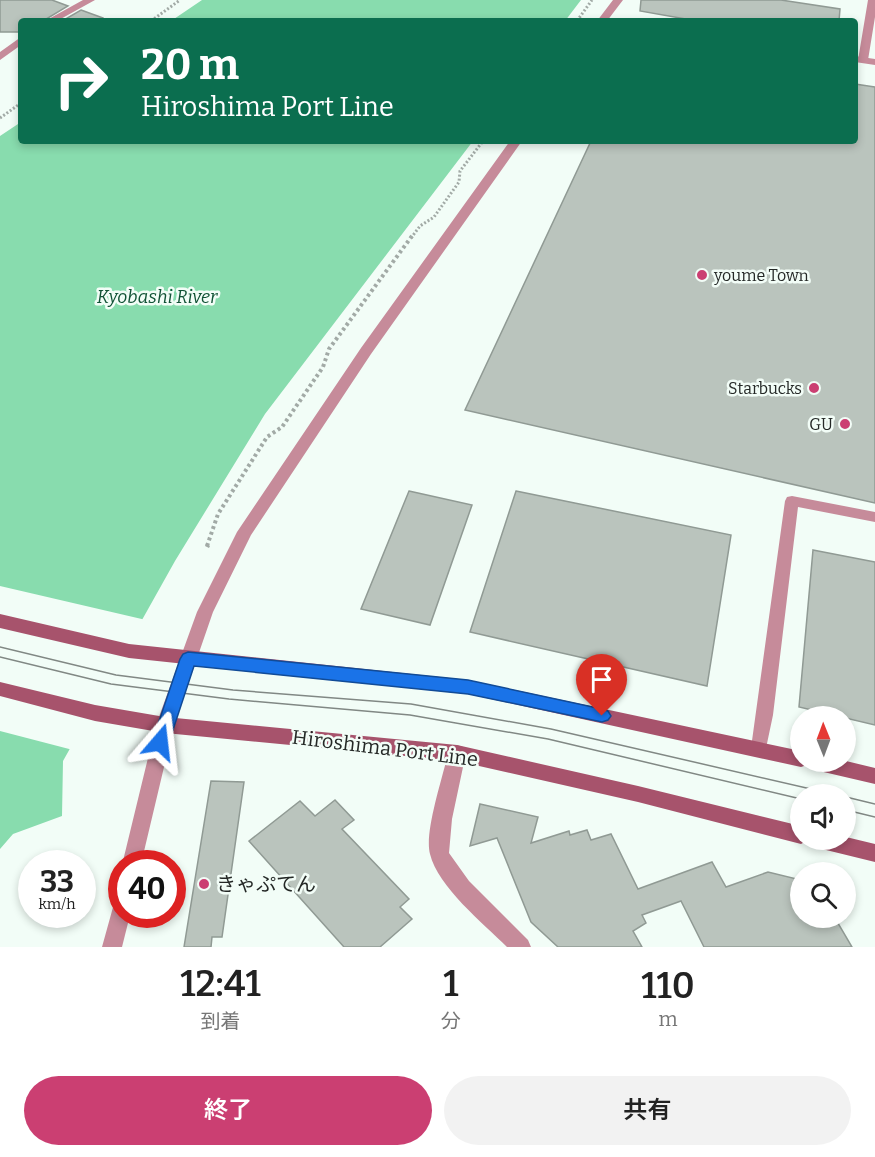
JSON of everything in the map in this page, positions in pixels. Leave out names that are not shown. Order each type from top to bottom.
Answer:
[{"type":"main road","points":[[0,621],[129,651],[468,687],[790,756]]},
{"type":"main road","name":"Hiroshima Port Line","points":[[0,689],[95,713],[165,725],[457,753],[638,794],[790,832]]},
{"type":"main road","points":[[856,772],[875,776]]},
{"type":"main road","points":[[856,848],[875,853]]},
{"type":"street","points":[[56,18],[90,0]]},
{"type":"street","points":[[604,18],[618,0]]},
{"type":"street","points":[[873,0],[859,60],[875,62]]},
{"type":"street","points":[[0,57],[18,42]]},
{"type":"street","points":[[134,850],[165,725],[205,612],[245,532],[366,351],[514,144]]},
{"type":"street","points":[[457,753],[441,831],[439,853],[447,871],[521,947]]},
{"type":"street","points":[[112,947],[117,928]]},
{"type":"lane","points":[[759,748],[792,501],[875,518]]},
{"type":"path","points":[[155,18],[180,0]]},
{"type":"path","points":[[579,18],[592,0]]},
{"type":"path","points":[[0,118],[18,105]]},
{"type":"path","points":[[207,547],[218,514],[267,437],[282,427],[323,367],[329,349],[420,226],[434,217],[459,182],[460,171],[481,144]]},
{"type":"water","points":[[202,0],[581,0],[567,18],[175,18]]},
{"type":"water","name":"Kyobashi River","points":[[18,124],[18,144],[471,144],[265,414],[175,561],[63,761],[62,816],[13,834],[0,849],[0,136]]},
{"type":"pier","points":[[0,586],[146,620],[73,750],[0,731]]},
{"type":"building","points":[[0,0],[52,0],[68,6],[48,18],[18,18],[18,32],[0,32]]},
{"type":"building","points":[[641,0],[781,0],[840,9],[839,18],[680,18],[640,11]]},
{"type":"building","points":[[81,10],[103,18],[67,18]]},
{"type":"building","name":"youme Town","points":[[858,84],[875,87],[875,503],[465,410],[590,144],[858,144]]},
{"type":"building","points":[[409,491],[472,505],[430,625],[361,609]]},
{"type":"building","points":[[516,491],[731,535],[707,686],[470,632]]},
{"type":"building","points":[[813,550],[875,562],[875,725],[856,720],[856,706],[799,706]]},
{"type":"building","points":[[211,781],[244,782],[222,937],[212,937],[211,947],[184,947]]},
{"type":"building","points":[[335,800],[354,820],[342,829],[409,899],[400,907],[412,919],[380,947],[344,947],[249,841],[300,801],[315,816]]},
{"type":"building","points":[[480,804],[538,817],[531,843],[569,831],[570,835],[587,830],[591,840],[611,834],[638,889],[712,862],[726,887],[768,872],[790,877],[790,928],[841,928],[852,947],[704,947],[681,901],[642,915],[646,923],[633,931],[642,947],[558,947],[531,922],[497,838],[470,846]]},
{"type":"tram line","points":[[0,647],[116,675],[233,690],[411,704],[551,729],[790,784]]},
{"type":"tram line","points":[[0,657],[111,684],[229,699],[410,715],[548,739],[790,796]]},
{"type":"tram line","points":[[856,799],[875,804]]},
{"type":"tram line","points":[[856,812],[875,817]]},
{"type":"place","name":"youme Town","points":[[702,275]]},
{"type":"place","name":"Starbucks","points":[[814,388]]},
{"type":"place","name":"GU","points":[[845,424]]},
{"type":"place","name":"きゃぷてん","points":[[204,884]]},
{"type":"route","points":[[160,742],[188,659],[468,687],[602,716]]}]
